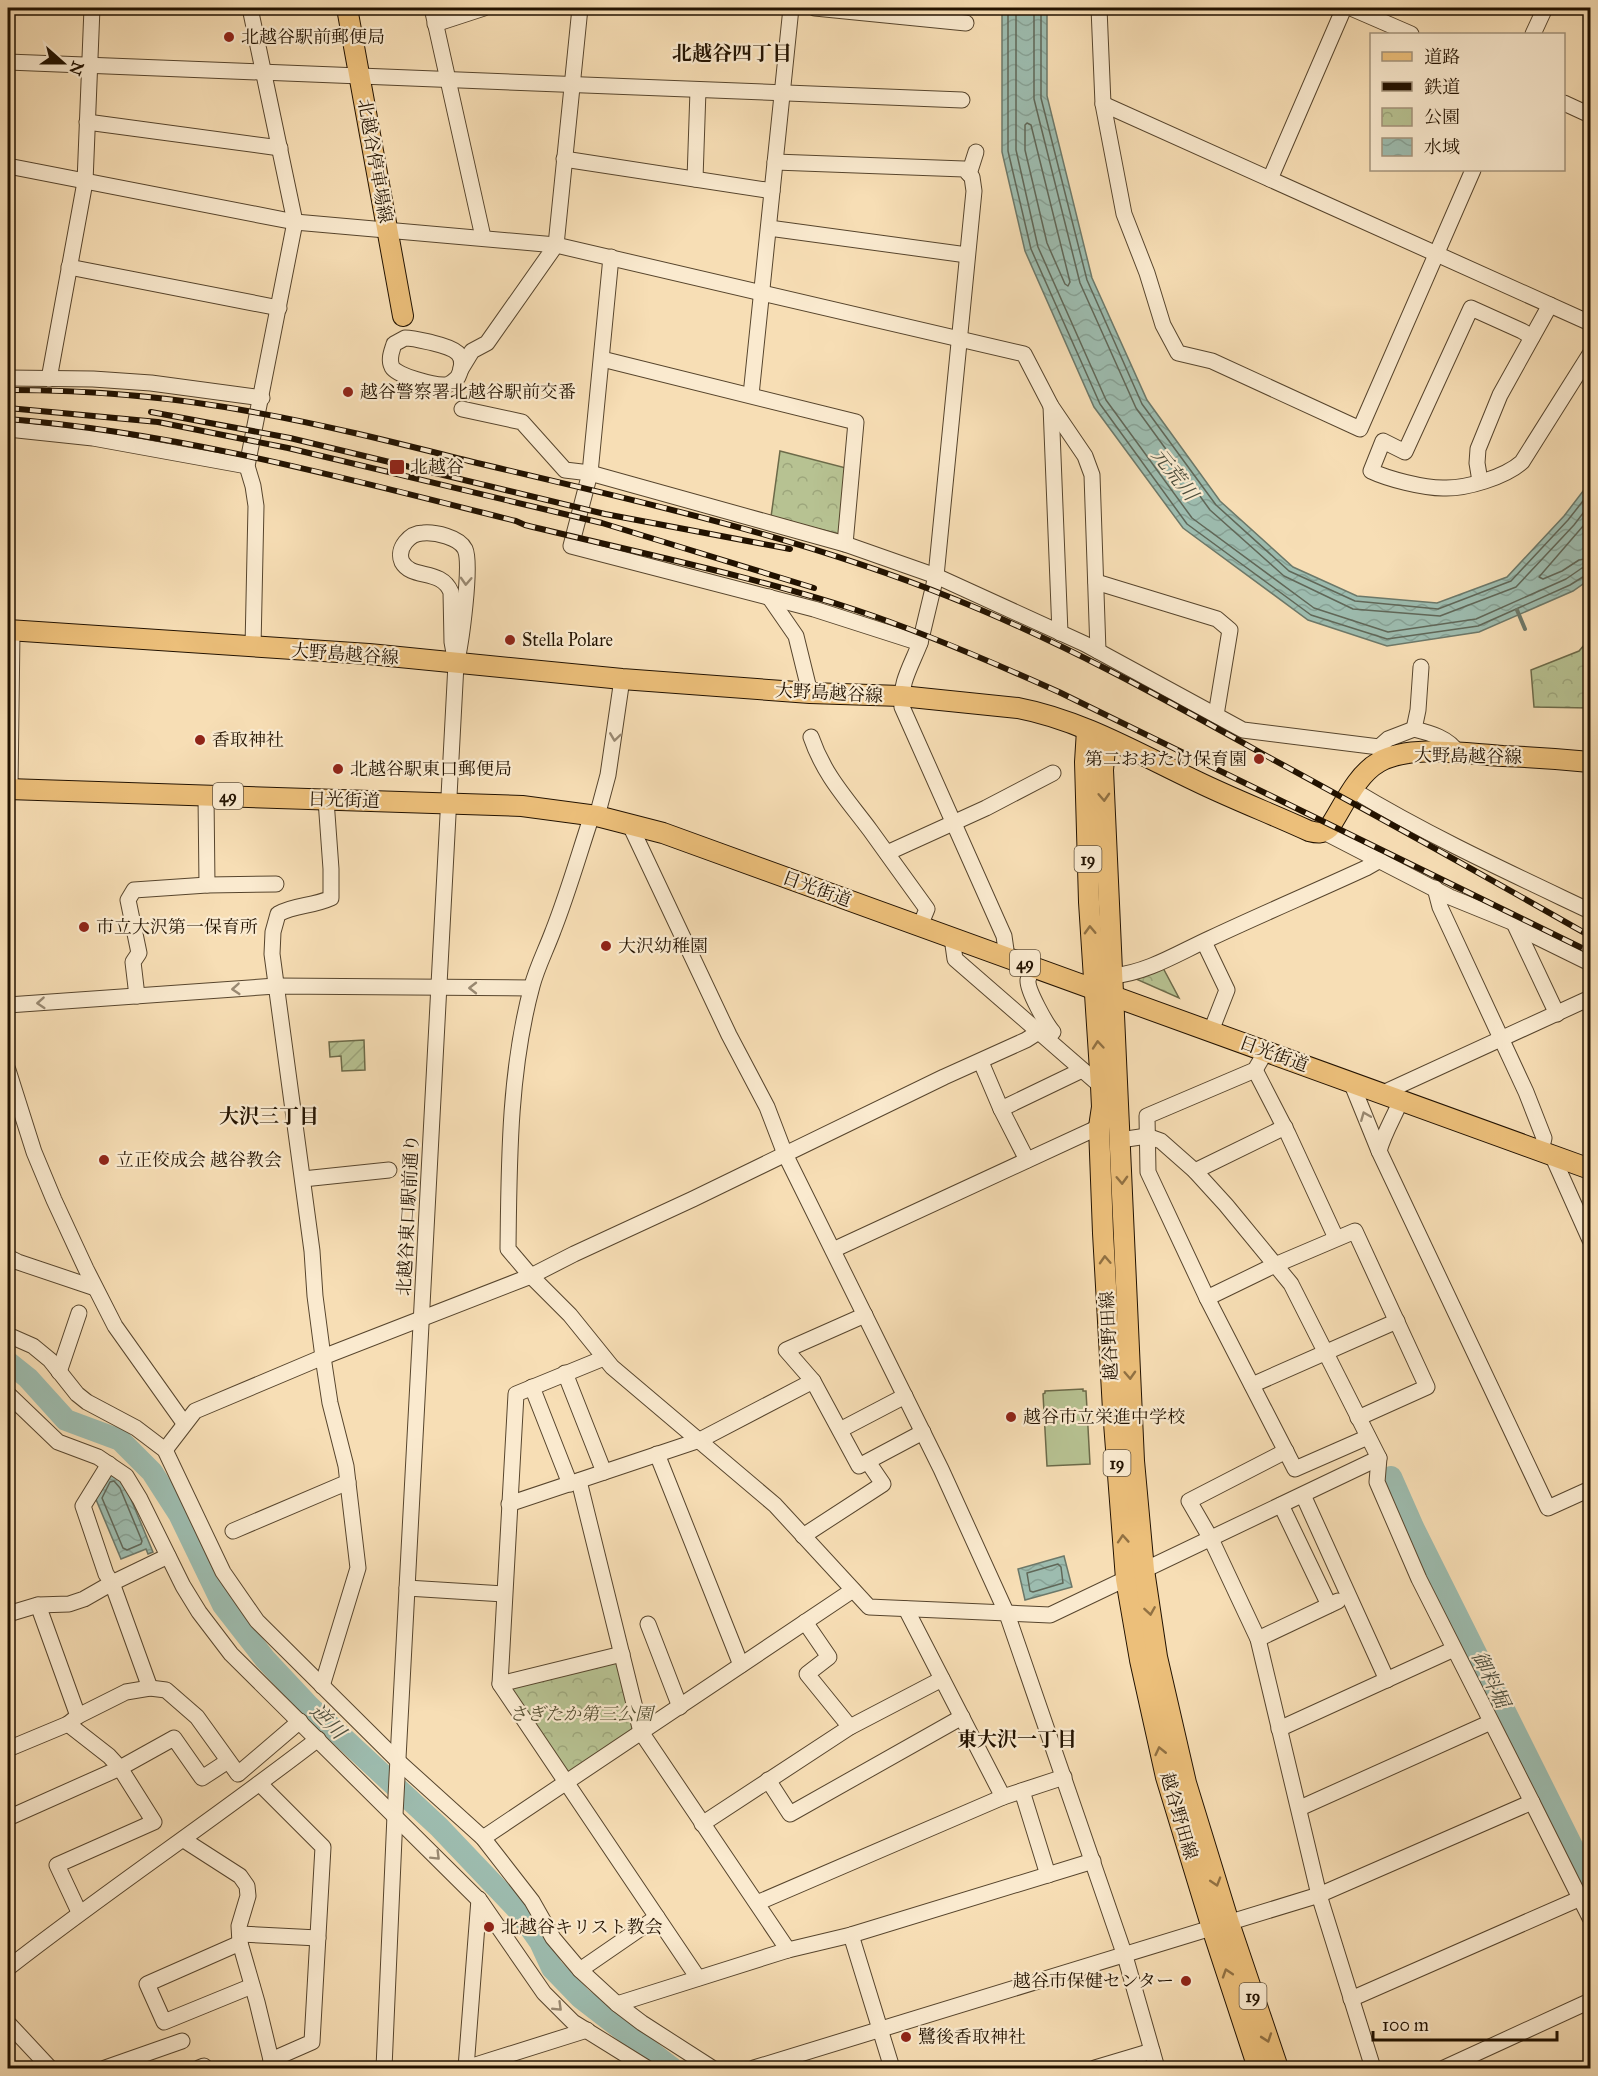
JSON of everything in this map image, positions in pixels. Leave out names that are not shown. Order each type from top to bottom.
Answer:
[{"type":"main road","name":"北越谷停車場線","points":[[347,8],[403,315]]},
{"type":"main road","name":"大野島越谷線","points":[[10,630],[369,654],[622,679],[810,693],[901,696],[1018,708],[1042,713],[1087,730],[1309,831],[1324,832],[1353,790],[1367,772],[1379,762],[1385,752],[1458,753],[1590,762]]},
{"type":"main road","name":"越谷野田線","points":[[1087,730],[1085,762],[1093,988],[1101,1086],[1099,1127],[1113,1410],[1135,1575],[1157,1657],[1220,1925],[1258,2068]]},
{"type":"main road","name":"越谷野田線","points":[[1106,739],[1103,770],[1134,1461],[1135,1575]]},
{"type":"main road","name":"日光街道","points":[[9,789],[522,806],[595,815],[629,823],[1093,988],[1113,986],[1211,1031],[1590,1169]]},
{"type":"main road","name":"越谷野田線","points":[[1220,1925],[1278,2068]]},
{"type":"street","points":[[49,379],[86,182],[92,8]]},
{"type":"street","points":[[250,8],[295,222],[247,466],[256,506],[253,647]]},
{"type":"street","points":[[432,8],[483,237]]},
{"type":"street","points":[[435,24],[484,8]]},
{"type":"street","points":[[403,315],[390,358],[391,365],[400,375],[446,385],[458,377],[472,351],[487,343],[556,245],[580,8]]},
{"type":"street","points":[[751,395],[791,8]]},
{"type":"street","points":[[815,8],[905,12],[966,23]]},
{"type":"street","points":[[1099,8],[1103,104],[1124,214],[1147,273],[1162,325],[1178,353],[1212,361],[1360,429],[1473,171]]},
{"type":"street","points":[[1270,179],[1344,8]]},
{"type":"street","points":[[1351,8],[1409,33]]},
{"type":"street","points":[[1533,33],[1545,8]]},
{"type":"street","points":[[8,62],[962,100]]},
{"type":"street","points":[[695,179],[698,90]]},
{"type":"street","points":[[1103,104],[1590,323]]},
{"type":"street","points":[[1565,104],[1590,115]]},
{"type":"street","points":[[87,122],[279,148]]},
{"type":"street","points":[[976,152],[971,174],[974,191],[936,576],[920,643],[903,685],[901,696],[906,717],[1004,936],[1007,957]]},
{"type":"street","points":[[564,159],[772,191]]},
{"type":"street","points":[[775,162],[964,168],[971,174]]},
{"type":"street","points":[[8,166],[295,222],[556,245],[1024,354],[1051,406],[1085,456],[1092,474],[1098,651]]},
{"type":"street","points":[[769,228],[967,255]]},
{"type":"street","points":[[611,257],[590,473],[571,546],[769,597],[920,643]]},
{"type":"street","points":[[69,267],[279,308]]},
{"type":"street","points":[[1480,481],[1477,463],[1478,449],[1500,395],[1550,304]]},
{"type":"street","points":[[1532,337],[1470,308],[1405,452],[1383,441],[1371,471],[1385,477],[1442,488],[1500,476],[1513,470],[1522,462],[1590,354]]},
{"type":"street","points":[[403,315],[411,333],[420,340]]},
{"type":"street","points":[[394,344],[405,338],[472,351]]},
{"type":"street","points":[[451,348],[461,357],[461,369]]},
{"type":"street","points":[[602,359],[856,422],[845,544]]},
{"type":"street","points":[[8,378],[151,382],[262,398]]},
{"type":"street","points":[[1051,406],[1060,633]]},
{"type":"street","points":[[462,409],[522,422],[565,470],[590,473],[845,544],[936,576],[1098,651],[1243,730],[1385,752],[1388,740],[1414,729],[1453,744],[1458,753]]},
{"type":"street","points":[[8,429],[93,438],[247,466]]},
{"type":"street","points":[[428,533],[453,539],[461,543],[465,549],[462,634],[456,664],[452,642],[451,592],[448,585],[437,577],[408,568],[403,562],[401,555],[403,548],[414,534],[428,533]]},
{"type":"street","points":[[1096,582],[1218,619],[1230,630],[1216,714]]},
{"type":"street","points":[[769,597],[796,636],[810,693]]},
{"type":"street","points":[[9,789],[10,630]]},
{"type":"street","name":"北越谷東口駅前通り","points":[[384,2068],[395,1811],[456,664]]},
{"type":"street","points":[[1414,729],[1418,710],[1421,668]]},
{"type":"street","points":[[622,679],[608,775],[531,988],[513,1102],[509,1151],[508,1249],[570,1315],[612,1367],[775,1505],[869,1607],[1050,1615],[1379,1458]]},
{"type":"street","points":[[811,737],[817,757],[830,779],[927,909],[920,926]]},
{"type":"street","points":[[887,853],[986,808],[1053,773]]},
{"type":"street","points":[[1353,790],[1413,825],[1474,856],[1590,910]]},
{"type":"street","points":[[206,796],[207,885]]},
{"type":"street","points":[[321,1686],[358,1568],[346,1466],[330,1403],[323,1357],[303,1179],[272,954],[273,932],[278,914],[289,908],[315,905],[331,898],[326,800]]},
{"type":"street","points":[[629,823],[729,1035],[758,1088],[785,1154],[923,1432],[1007,1614],[1125,1956],[1157,2068]]},
{"type":"street","points":[[1324,832],[1450,897],[1514,923],[1590,963]]},
{"type":"street","points":[[1113,986],[1131,974],[1165,961],[1305,897],[1380,860]]},
{"type":"street","points":[[137,996],[133,962],[139,953],[128,900],[134,890],[207,885],[276,884]]},
{"type":"street","points":[[1435,888],[1440,907],[1526,1092],[1544,1138],[1546,1153],[1590,1235]]},
{"type":"street","points":[[1514,923],[1557,1014]]},
{"type":"street","points":[[952,938],[955,958],[1043,1028],[1079,1068],[1101,1086]]},
{"type":"street","points":[[1204,942],[1227,990],[1211,1031]]},
{"type":"street","points":[[1034,966],[1028,980],[1043,1028]]},
{"type":"street","points":[[8,1005],[276,987],[531,988]]},
{"type":"street","points":[[1379,1151],[1392,1096],[1502,1038],[1590,998]]},
{"type":"street","points":[[165,1450],[195,1411],[323,1357],[531,1276],[944,1077],[981,1062],[1026,1040],[1043,1028]]},
{"type":"street","points":[[1266,1051],[1255,1070],[1147,1116],[1148,1172],[1207,1298],[1295,1469],[1368,1437]]},
{"type":"street","points":[[981,1062],[1001,1109],[1027,1160]]},
{"type":"street","points":[[1001,1109],[1079,1068]]},
{"type":"street","points":[[8,1070],[42,1171],[95,1288],[127,1344],[184,1423]]},
{"type":"street","points":[[1255,1070],[1285,1127],[1336,1238]]},
{"type":"street","points":[[1351,1082],[1379,1151],[1548,1508],[1590,1489]]},
{"type":"street","points":[[833,1250],[1099,1127]]},
{"type":"street","points":[[1195,1171],[1285,1127]]},
{"type":"street","points":[[1120,1140],[1147,1136],[1161,1141],[1195,1171],[1226,1205],[1291,1284],[1379,1458],[1377,1482],[1419,1579],[1590,1918]]},
{"type":"street","points":[[303,1179],[389,1170]]},
{"type":"street","points":[[1207,1298],[1275,1265],[1355,1231],[1427,1387],[1358,1418]]},
{"type":"street","points":[[8,1257],[95,1288]]},
{"type":"street","points":[[59,1372],[79,1313]]},
{"type":"street","points":[[865,1315],[786,1350],[813,1381],[859,1466],[923,1432]]},
{"type":"street","points":[[1252,1385],[1397,1321]]},
{"type":"street","points":[[8,1335],[33,1346],[50,1360],[77,1394],[87,1402],[136,1428],[165,1450],[224,1572],[257,1620],[399,1765],[483,1838],[532,1901],[553,1938],[580,1970],[617,2004],[642,2023],[712,2068]]},
{"type":"street","points":[[604,1358],[516,1394],[500,1684],[698,1978]]},
{"type":"street","points":[[565,1373],[604,1472]]},
{"type":"street","points":[[509,1504],[700,1440],[813,1381]]},
{"type":"street","points":[[532,1387],[574,1482],[622,1654],[641,1732],[788,1950]]},
{"type":"street","points":[[8,1394],[58,1442],[98,1457],[126,1476],[134,1486],[183,1586],[199,1612],[231,1654],[395,1811],[478,1899],[544,1993],[573,2022],[647,2068]]},
{"type":"street","points":[[840,1430],[905,1396]]},
{"type":"street","points":[[1286,1451],[1189,1501],[1211,1539],[1258,1640],[1319,1895],[1373,2068]]},
{"type":"street","points":[[657,1454],[741,1665]]},
{"type":"street","points":[[804,1536],[884,1484],[868,1462]]},
{"type":"street","points":[[110,1464],[83,1506],[106,1574],[112,1583],[150,1688]]},
{"type":"street","points":[[233,1531],[348,1482]]},
{"type":"street","points":[[1303,1495],[1387,1680]]},
{"type":"street","points":[[1281,1505],[1329,1605]]},
{"type":"street","points":[[8,1614],[38,1605],[69,1604],[84,1599],[168,1556]]},
{"type":"street","points":[[407,1588],[504,1594]]},
{"type":"street","points":[[483,1838],[853,1590]]},
{"type":"street","points":[[1258,1640],[1349,1597]]},
{"type":"street","points":[[38,1605],[73,1720],[120,1768],[154,1822],[57,1865],[79,1912]]},
{"type":"street","points":[[906,1609],[1003,1797]]},
{"type":"street","points":[[805,1622],[830,1657],[807,1674],[850,1727]]},
{"type":"street","points":[[648,1624],[680,1707]]},
{"type":"street","points":[[1279,1729],[1455,1649]]},
{"type":"street","points":[[500,1684],[622,1654]]},
{"type":"street","points":[[702,1824],[850,1727],[942,1679]]},
{"type":"street","points":[[8,1749],[73,1720],[126,1692],[150,1688],[166,1690],[197,1717],[238,1774],[300,1721]]},
{"type":"street","points":[[768,1780],[790,1814],[962,1717]]},
{"type":"street","points":[[1300,1808],[1491,1722]]},
{"type":"street","points":[[8,1818],[120,1768],[174,1738],[202,1778],[228,1761]]},
{"type":"street","points":[[8,1968],[79,1912],[184,1840],[318,1738]]},
{"type":"street","points":[[757,1904],[1003,1797],[1064,1777]]},
{"type":"street","points":[[184,1840],[240,1876],[247,1886],[248,1896],[239,1926],[240,1939],[272,2064],[312,2042],[323,1847],[260,1784]]},
{"type":"street","points":[[1022,1791],[1048,1875]]},
{"type":"street","points":[[754,2068],[1319,1895],[1532,1802]]},
{"type":"street","points":[[617,2004],[788,1950],[851,1935],[1093,1861]]},
{"type":"street","points":[[1351,1999],[1581,1898]]},
{"type":"street","points":[[478,1899],[466,2068],[586,2031]]},
{"type":"street","points":[[580,1970],[657,1917]]},
{"type":"street","points":[[851,1935],[892,2068]]},
{"type":"street","points":[[252,1986],[164,2022],[147,1984],[240,1939],[318,1938]]},
{"type":"street","points":[[1444,2068],[1590,2001]]},
{"type":"street","points":[[8,2023],[50,2068]]},
{"type":"street","points":[[105,2068],[182,2041]]},
{"type":"street","points":[[1095,2068],[1152,2051]]},
{"type":"street","points":[[199,2068],[204,2066],[206,2068]]},
{"type":"green space","points":[[780,451],[846,468],[839,534],[771,517]]},
{"type":"green space","points":[[1590,638],[1590,708],[1534,707],[1531,670],[1579,651]]},
{"type":"green space","points":[[1162,966],[1179,998],[1136,979]]},
{"type":"green space","points":[[364,1040],[365,1070],[342,1071],[341,1056],[330,1057],[329,1042]]},
{"type":"green space","points":[[1083,1389],[1086,1391],[1090,1464],[1047,1466],[1043,1394],[1045,1391]]},
{"type":"green space","name":"さぎたか第三公園","points":[[619,1659],[636,1729],[568,1775],[507,1687]]},
{"type":"water","name":"元荒川","points":[[1002,8],[1047,8],[1047,96],[1092,278],[1147,400],[1220,501],[1293,567],[1357,596],[1437,603],[1507,577],[1564,516],[1590,482],[1590,579],[1573,591],[1479,632],[1387,646],[1308,620],[1183,528],[1094,407],[1025,251],[1002,152]]},
{"type":"water","points":[[112,1473],[125,1485],[153,1552],[148,1554],[146,1549],[121,1559],[95,1497]]},
{"type":"water","points":[[1064,1556],[1072,1587],[1025,1600],[1018,1569]]},
{"type":"waterway","points":[[1517,610],[1525,629]]},
{"type":"waterway","name":"逆川","points":[[8,1362],[28,1378],[66,1420],[120,1440],[152,1472],[179,1514],[223,1605],[265,1659],[309,1706],[439,1827],[517,1909],[540,1942],[552,1968],[581,1998],[672,2068]]},
{"type":"waterway","name":"御料堀","points":[[1391,1477],[1413,1527],[1590,1882]]},
{"type":"railway","points":[[8,390],[69,391],[162,398],[307,423],[713,520],[774,537],[893,576],[1032,632],[1110,671],[1590,936]]},
{"type":"railway","points":[[8,408],[158,422],[288,448],[602,523],[814,588]]},
{"type":"railway","points":[[151,412],[290,438],[605,514],[790,549]]},
{"type":"railway","points":[[8,419],[136,435],[264,460],[390,489],[525,525],[733,575],[856,610],[958,648],[1059,692],[1590,952]]},
{"type":"place","name":"北越谷駅前郵便局","points":[[229,37]]},
{"type":"place","name":"越谷警察署北越谷駅前交番","points":[[348,392]]},
{"type":"place","name":"北越谷","points":[[397,467]]},
{"type":"place","name":"Stella Polare","points":[[510,640]]},
{"type":"place","name":"香取神社","points":[[200,740]]},
{"type":"place","name":"第二おおたけ保育園","points":[[1259,759]]},
{"type":"place","name":"北越谷駅東口郵便局","points":[[338,769]]},
{"type":"place","name":"市立大沢第一保育所","points":[[84,927]]},
{"type":"place","name":"大沢幼稚園","points":[[606,946]]},
{"type":"place","name":"立正佼成会 越谷教会","points":[[104,1160]]},
{"type":"place","name":"越谷市立栄進中学校","points":[[1011,1417]]},
{"type":"place","name":"北越谷キリスト教会","points":[[489,1927]]},
{"type":"place","name":"越谷市保健センター","points":[[1186,1981]]},
{"type":"place","name":"鷺後香取神社","points":[[906,2037]]},
{"type":"district","name":"北越谷四丁目","points":[[732,53]]},
{"type":"district","name":"大沢三丁目","points":[[269,1116]]},
{"type":"district","name":"東大沢一丁目","points":[[1017,1739]]}]
